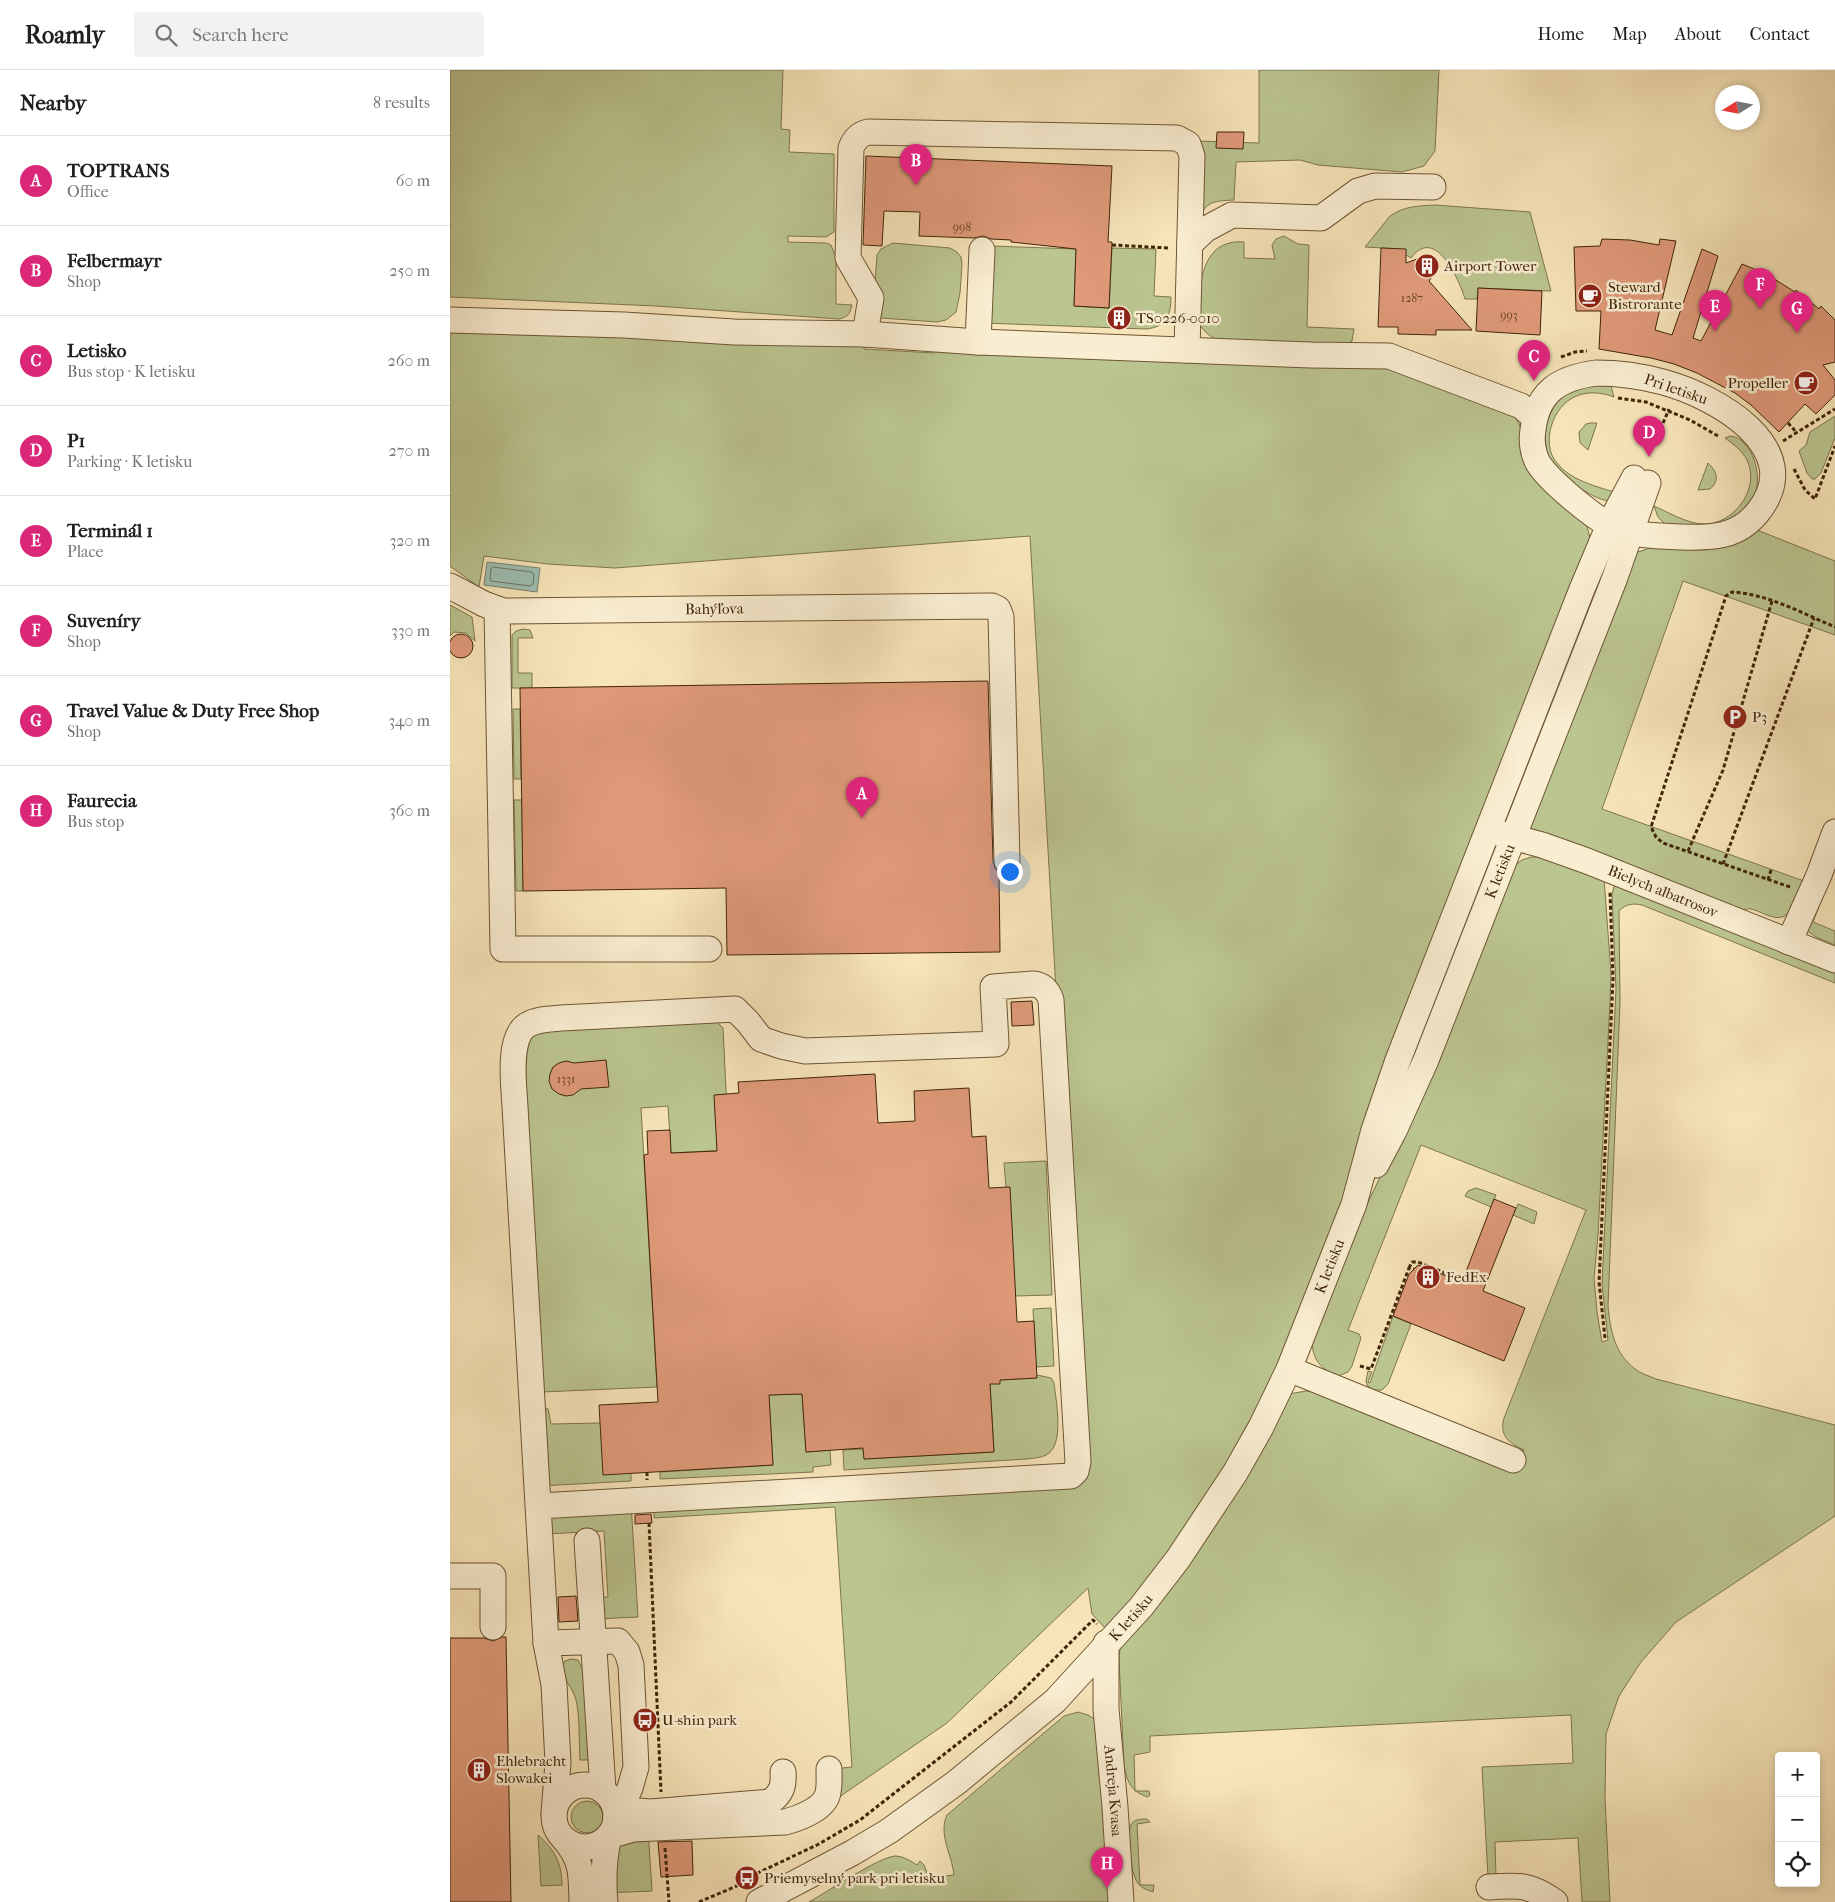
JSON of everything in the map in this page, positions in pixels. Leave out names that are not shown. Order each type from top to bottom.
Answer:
[{"type":"street","points":[[865,334],[871,298],[848,258],[852,148],[857,138],[868,132],[1178,138],[1188,144],[1192,156],[1187,350]]},
{"type":"street","points":[[1190,247],[1206,229],[1232,215],[1321,218],[1358,191],[1376,186],[1433,187]]},
{"type":"street","points":[[978,342],[982,250]]},
{"type":"street","points":[[450,320],[624,325],[734,332],[865,334],[978,342],[1389,356],[1521,406],[1534,417],[1533,449],[1537,462],[1548,476],[1560,488],[1621,529],[1641,481]]},
{"type":"street","name":"Pri letisku","points":[[1534,417],[1546,394],[1565,380],[1575,376],[1612,373],[1664,382],[1694,393],[1723,408],[1744,422],[1760,440],[1771,462],[1772,484],[1767,499],[1753,518],[1735,530],[1719,537],[1664,536],[1621,529]]},
{"type":"street","name":"K letisku","points":[[759,1902],[890,1831],[957,1782],[1066,1691],[1141,1607],[1209,1514],[1261,1427],[1289,1369],[1354,1204],[1374,1130],[1398,1060],[1488,829],[1621,529]]},
{"type":"street","name":"K letisku","points":[[1354,1204],[1394,1131],[1426,1060],[1513,838],[1621,529]]},
{"type":"street","name":"Bahýľova","points":[[450,586],[497,609],[532,612],[992,606],[998,609],[1001,617],[1007,862]]},
{"type":"street","points":[[497,609],[503,949],[709,949]]},
{"type":"street","name":"Bielych albatrosov","points":[[1488,829],[1513,838],[1542,845],[1835,960]]},
{"type":"street","points":[[1789,942],[1835,832]]},
{"type":"street","points":[[539,1506],[1071,1476],[1076,1471],[1078,1462],[1051,1000],[1046,989],[1033,984],[993,987],[996,1044],[805,1052],[761,1039],[735,1009],[561,1018],[537,1021],[521,1030],[514,1052],[515,1107],[546,1643],[554,1685],[558,1763],[554,1814],[555,1824],[574,1850],[580,1862],[582,1871],[582,1902]]},
{"type":"street","points":[[1289,1369],[1513,1460]]},
{"type":"street","points":[[587,1541],[597,1641],[603,1790]]},
{"type":"street","points":[[450,1576],[493,1576],[493,1627]]},
{"type":"street","points":[[546,1643],[618,1641],[627,1652],[631,1665],[636,1766],[630,1788],[613,1827],[602,1842],[590,1847],[574,1845],[565,1840]]},
{"type":"street","name":"Andreja Kvasa","points":[[1106,1644],[1106,1709],[1121,1902]]},
{"type":"street","points":[[1066,1691],[1106,1709]]},
{"type":"street","points":[[613,1827],[638,1810],[663,1819],[785,1822],[800,1818],[822,1804],[828,1796],[829,1769]]},
{"type":"street","points":[[663,1819],[770,1802],[780,1795],[784,1785],[784,1772]]},
{"type":"street","points":[[554,1814],[560,1798],[572,1788],[582,1785],[593,1786],[603,1790],[610,1797],[615,1807],[604,1875],[605,1902]]},
{"type":"street","points":[[1489,1887],[1522,1886],[1535,1889],[1553,1901]]},
{"type":"path","points":[[1112,245],[1190,247]]},
{"type":"path","points":[[1618,398],[1646,402],[1690,420],[1718,436]]},
{"type":"path","points":[[1780,442],[1835,409]]},
{"type":"path","points":[[1788,423],[1797,432]]},
{"type":"path","points":[[1791,464],[1808,494],[1815,499],[1835,446]]},
{"type":"path","points":[[1810,895],[1663,843],[1656,837],[1651,827],[1726,596],[1732,592],[1746,593],[1772,601],[1835,627]]},
{"type":"path","points":[[1688,851],[1723,770],[1772,601]]},
{"type":"path","points":[[1723,864],[1814,618]]},
{"type":"path","points":[[1768,880],[1771,870]]},
{"type":"path","points":[[1605,1338],[1599,1282],[1613,978],[1610,888],[1612,872]]},
{"type":"path","points":[[1360,1366],[1371,1370],[1412,1262],[1418,1262],[1462,1280]]},
{"type":"path","points":[[1409,1268],[1414,1269]]},
{"type":"path","points":[[649,1523],[663,1819],[669,1902]]},
{"type":"path","points":[[699,1902],[739,1886],[748,1878],[817,1844],[860,1820],[1011,1702],[1093,1620]]},
{"type":"green space","points":[[450,70],[783,70],[781,129],[790,130],[789,152],[834,154],[834,232],[826,237],[788,236],[788,242],[826,243],[831,245],[836,258],[836,304],[852,305],[849,313],[847,316],[839,319],[656,306],[450,297]]},
{"type":"green space","points":[[1259,70],[1439,70],[1435,151],[1424,166],[1402,172],[1318,165],[1300,160],[1236,162],[1234,200],[1214,202],[1206,207],[1201,216],[1195,141],[1259,143]]},
{"type":"green space","points":[[1435,205],[1530,212],[1551,291],[1478,288],[1477,299],[1465,299],[1452,269],[1437,251],[1429,248],[1420,249],[1411,258],[1400,249],[1365,247],[1390,216],[1395,213],[1412,207]]},
{"type":"green space","points":[[1284,236],[1298,244],[1309,245],[1307,327],[1354,329],[1352,341],[1345,345],[1221,341],[1209,335],[1200,325],[1197,313],[1202,277],[1209,258],[1215,251],[1232,242],[1244,242],[1244,258],[1275,259],[1272,245],[1276,239]]},
{"type":"green space","points":[[893,243],[950,248],[961,257],[960,293],[956,312],[946,320],[937,322],[881,318],[874,297],[877,255],[881,249]]},
{"type":"green space","points":[[992,246],[1076,249],[1074,306],[1109,308],[1112,248],[1156,249],[1154,296],[1171,297],[1170,310],[1163,323],[1146,329],[983,323]]},
{"type":"green space","points":[[450,327],[864,342],[864,349],[934,353],[934,347],[1373,365],[1430,378],[1511,412],[1519,423],[1533,477],[1555,500],[1586,522],[1591,542],[1349,1187],[1281,1362],[1227,1463],[1172,1546],[1119,1616],[1105,1628],[1092,1614],[1088,1588],[947,1723],[832,1802],[833,1769],[852,1767],[835,1507],[654,1518],[654,1503],[1084,1479],[1030,536],[615,568],[548,564],[484,556],[479,587],[450,566]]},
{"type":"green space","points":[[1603,383],[1611,386],[1614,397],[1593,393],[1584,394],[1567,401],[1555,417],[1549,441],[1552,455],[1562,469],[1583,482],[1614,492],[1613,501],[1604,500],[1581,489],[1561,474],[1552,463],[1546,444],[1546,433],[1551,412],[1564,395],[1576,388]]},
{"type":"green space","points":[[1835,416],[1835,438],[1821,473],[1815,479],[1812,479],[1807,473],[1799,451],[1806,445],[1810,432]]},
{"type":"green space","points":[[1597,423],[1588,450],[1580,443],[1579,432],[1586,424]]},
{"type":"green space","points":[[1730,436],[1738,438],[1745,444],[1751,451],[1754,460],[1757,470],[1757,489],[1751,502],[1744,511],[1734,518],[1715,527],[1665,524],[1658,517],[1654,506],[1688,521],[1709,524],[1729,516],[1743,501],[1748,491],[1750,470],[1743,453],[1725,438]]},
{"type":"green space","points":[[1708,463],[1714,469],[1715,483],[1710,489],[1698,490]]},
{"type":"green space","points":[[1752,528],[1835,561],[1835,635],[1683,581],[1602,809],[1804,881],[1790,910],[1786,915],[1777,918],[1751,909],[1736,912],[1526,831],[1634,556],[1638,552],[1650,548]]},
{"type":"green space","points":[[450,605],[472,617],[475,641],[466,633],[454,632],[450,636]]},
{"type":"green space","points":[[530,630],[533,638],[518,638],[518,673],[532,673],[532,688],[512,688],[512,635],[516,631]]},
{"type":"green space","points":[[513,709],[520,709],[521,779],[514,779]]},
{"type":"green space","points":[[514,800],[522,800],[523,891],[516,891]]},
{"type":"green space","points":[[1531,857],[1545,857],[1604,878],[1611,974],[1598,1235],[1594,1278],[1602,1342],[1608,1340],[1602,1284],[1616,989],[1612,894],[1615,883],[1835,967],[1835,983],[1642,905],[1629,905],[1619,911],[1620,1002],[1608,1306],[1612,1333],[1618,1349],[1628,1363],[1640,1372],[1656,1379],[1835,1425],[1835,1516],[1676,1622],[1641,1662],[1619,1696],[1606,1734],[1605,1798],[1610,1902],[1582,1902],[1578,1838],[1495,1842],[1496,1876],[1488,1877],[1482,1767],[1573,1763],[1571,1715],[1150,1736],[1150,1752],[1134,1755],[1135,1790],[1128,1781],[1124,1765],[1120,1648],[1289,1394],[1306,1391],[1315,1392],[1516,1471],[1524,1450],[1506,1438],[1503,1430],[1504,1418],[1586,1210],[1421,1145],[1348,1330],[1359,1334],[1361,1338],[1352,1366],[1348,1372],[1338,1376],[1322,1367],[1315,1358],[1312,1347],[1312,1340],[1339,1270],[1390,1158],[1514,866],[1522,860]]},
{"type":"green space","points":[[1829,879],[1813,922],[1835,931],[1835,945],[1816,937],[1806,930]]},
{"type":"green space","points":[[716,1021],[723,1028],[729,1150],[671,1153],[668,1106],[641,1108],[657,1387],[542,1392],[517,1065],[532,1030]]},
{"type":"green space","points":[[1046,1161],[1052,1295],[1015,1296],[1004,1163]]},
{"type":"green space","points":[[1476,1188],[1496,1195],[1491,1207],[1465,1196],[1468,1191]]},
{"type":"green space","points":[[1518,1204],[1537,1212],[1534,1224],[1513,1215]]},
{"type":"green space","points":[[1051,1308],[1054,1366],[1036,1367],[1033,1309]]},
{"type":"green space","points":[[1393,1316],[1411,1324],[1388,1384],[1382,1390],[1373,1390],[1367,1385],[1368,1371],[1372,1372],[1368,1382],[1370,1383]]},
{"type":"green space","points":[[1037,1375],[1051,1378],[1054,1383],[1058,1430],[1054,1447],[1047,1455],[1027,1459],[844,1470],[843,1450],[863,1449],[864,1459],[994,1452],[990,1384],[1000,1380],[1036,1378]]},
{"type":"green space","points":[[802,1394],[806,1452],[830,1450],[831,1465],[813,1467],[813,1472],[660,1479],[660,1472],[773,1465],[769,1395]]},
{"type":"green space","points":[[544,1408],[548,1409],[551,1424],[600,1423],[631,1473],[631,1481],[540,1486]]},
{"type":"green space","points":[[631,1503],[638,1617],[596,1619],[595,1598],[608,1597],[604,1531],[545,1534],[546,1508]]},
{"type":"green space","points":[[571,1659],[578,1660],[583,1670],[589,1760],[580,1760],[577,1703],[563,1671],[565,1661]]},
{"type":"green space","points":[[1078,1712],[1096,1720],[1110,1902],[809,1902],[877,1862],[895,1856],[910,1860],[917,1865],[920,1861],[924,1865],[929,1878],[954,1875],[944,1830],[947,1815],[1064,1716]]},
{"type":"green space","points":[[1136,1791],[1149,1791],[1150,1795],[1148,1797]]},
{"type":"green space","points":[[587,1801],[599,1805],[603,1817],[599,1829],[587,1833],[575,1829],[571,1817],[575,1805]]},
{"type":"green space","points":[[1147,1819],[1150,1822],[1137,1824],[1140,1885],[1133,1870],[1129,1835],[1132,1823],[1137,1820]]},
{"type":"green space","points":[[648,1828],[652,1891],[604,1893],[607,1846]]},
{"type":"green space","points":[[538,1835],[553,1851],[559,1863],[562,1885],[541,1886]]},
{"type":"green space","points":[[1140,1885],[1154,1885],[1153,1892],[1146,1890]]},
{"type":"water","points":[[487,562],[540,568],[537,592],[484,585]]},
{"type":"building","points":[[1217,132],[1244,132],[1243,149],[1216,148]]},
{"type":"building","points":[[866,156],[1112,166],[1108,242],[1112,242],[1109,308],[1074,306],[1076,249],[1011,242],[1011,240],[991,239],[983,236],[974,238],[919,236],[920,212],[884,211],[882,246],[863,245]]},
{"type":"building","points":[[1602,239],[1630,240],[1659,245],[1660,239],[1676,241],[1655,330],[1672,335],[1702,249],[1718,256],[1693,338],[1701,341],[1742,264],[1766,274],[1795,292],[1796,290],[1819,309],[1821,306],[1835,320],[1835,362],[1823,365],[1835,380],[1835,395],[1816,414],[1805,404],[1779,432],[1751,405],[1735,393],[1697,373],[1651,358],[1599,349],[1601,311],[1576,311],[1574,247],[1600,246]]},
{"type":"building","points":[[1381,248],[1406,249],[1406,263],[1425,256],[1435,258],[1438,268],[1429,281],[1472,330],[1436,330],[1436,335],[1398,334],[1398,327],[1378,327]]},
{"type":"building","points":[[1478,288],[1542,291],[1540,335],[1476,331]]},
{"type":"building","points":[[461,634],[470,637],[473,646],[470,655],[461,658],[452,655],[449,646],[452,637]]},
{"type":"building","points":[[988,681],[993,861],[999,873],[1000,952],[727,955],[726,888],[523,891],[520,688]]},
{"type":"building","points":[[1032,1001],[1034,1025],[1012,1026],[1011,1002]]},
{"type":"building","points":[[606,1060],[609,1087],[581,1089],[573,1095],[566,1096],[552,1089],[549,1081],[550,1074],[553,1067],[559,1063],[566,1061],[574,1063]]},
{"type":"building","points":[[875,1074],[878,1123],[915,1121],[914,1091],[969,1088],[972,1137],[986,1136],[989,1188],[1010,1187],[1017,1322],[1034,1321],[1037,1378],[1000,1380],[1000,1384],[990,1384],[994,1452],[864,1459],[863,1448],[806,1452],[802,1394],[769,1395],[773,1465],[603,1475],[599,1405],[658,1402],[644,1155],[648,1154],[647,1131],[670,1130],[671,1153],[717,1151],[714,1095],[739,1093],[738,1082]]},
{"type":"building","name":"FedEx","points":[[1494,1199],[1516,1208],[1483,1291],[1525,1308],[1504,1361],[1393,1316],[1409,1274],[1418,1265],[1462,1282]]},
{"type":"building","points":[[651,1514],[652,1523],[635,1524],[635,1515]]},
{"type":"building","points":[[576,1596],[578,1621],[559,1622],[558,1597]]},
{"type":"building","name":"Ehlebracht Slowakei","points":[[506,1637],[511,1902],[450,1902],[450,1638],[484,1638],[493,1641]]},
{"type":"building","points":[[692,1841],[693,1875],[661,1877],[658,1842]]},
{"type":"place","name":"Felbermayr","points":[[916,185]]},
{"type":"place","name":"Airport Tower","points":[[1427,266]]},
{"type":"place","name":"Steward Bistrorante","points":[[1590,296]]},
{"type":"place","name":"Suveníry","points":[[1760,309]]},
{"type":"place","name":"TS0226-0010","points":[[1119,318]]},
{"type":"place","name":"Terminál 1","points":[[1715,331]]},
{"type":"place","name":"Travel Value & Duty Free Shop","points":[[1797,333]]},
{"type":"place","name":"Letisko","points":[[1534,381]]},
{"type":"place","name":"Propeller","points":[[1806,383]]},
{"type":"place","name":"P1","points":[[1649,457]]},
{"type":"place","name":"P3","points":[[1735,717]]},
{"type":"place","name":"TOPTRANS","points":[[862,818]]},
{"type":"place","name":"FedEx","points":[[1428,1277]]},
{"type":"place","name":"U-shin park","points":[[645,1720]]},
{"type":"place","name":"Ehlebracht Slowakei","points":[[479,1770]]},
{"type":"place","name":"Priemyselný park pri letisku","points":[[747,1878]]},
{"type":"place","name":"Faurecia","points":[[1107,1888]]}]
